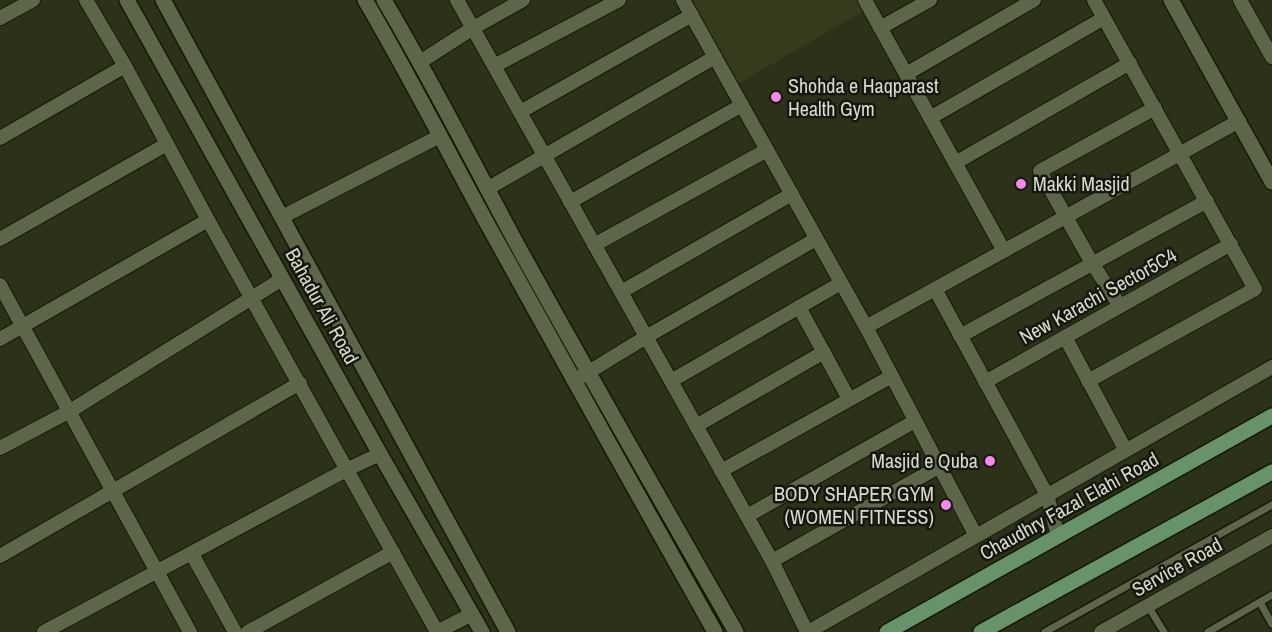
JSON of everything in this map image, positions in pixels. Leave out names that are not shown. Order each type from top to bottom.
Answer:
[{"type":"main road","name":"Chaudhry Fazal Elahi Road","points":[[887,632],[1272,416]]},
{"type":"main road","points":[[981,632],[1272,472]]},
{"type":"street","points":[[0,18],[33,0]]},
{"type":"street","points":[[86,0],[125,66],[437,632],[472,614]]},
{"type":"street","name":"Bahadur Ali Road","points":[[127,0],[482,632]]},
{"type":"street","name":"Bahadur Ali Road","points":[[163,0],[508,632]]},
{"type":"street","points":[[365,0],[406,70],[574,381],[715,632]]},
{"type":"street","points":[[384,0],[588,372],[736,632]]},
{"type":"street","points":[[457,0],[772,561],[807,632],[1272,367]]},
{"type":"street","points":[[420,62],[523,0]]},
{"type":"street","points":[[494,66],[619,0]]},
{"type":"street","points":[[684,0],[866,327],[976,536]]},
{"type":"street","points":[[865,0],[1004,251]]},
{"type":"street","points":[[880,28],[930,0]]},
{"type":"street","points":[[906,74],[1034,0]]},
{"type":"street","points":[[1088,381],[1256,289],[1094,0]]},
{"type":"street","points":[[1171,0],[1272,182]]},
{"type":"street","points":[[1240,0],[1268,39],[1272,57]]},
{"type":"street","points":[[520,112],[692,15]]},
{"type":"street","points":[[930,118],[1104,18]]},
{"type":"street","points":[[487,189],[716,57]]},
{"type":"street","points":[[955,163],[1130,63]]},
{"type":"street","points":[[0,138],[125,66]]},
{"type":"street","points":[[570,202],[742,105]]},
{"type":"street","points":[[1120,306],[1092,263],[1040,171],[1155,108]]},
{"type":"street","points":[[866,327],[1239,121]]},
{"type":"street","points":[[282,218],[440,136]]},
{"type":"street","points":[[0,238],[167,144]]},
{"type":"street","points":[[594,245],[767,150]]},
{"type":"street","points":[[621,292],[792,194]]},
{"type":"street","points":[[960,336],[1207,201]]},
{"type":"street","points":[[0,339],[208,220]]},
{"type":"street","points":[[574,381],[816,239]]},
{"type":"street","name":"New Karachi Sector5C4","points":[[985,382],[1231,244]]},
{"type":"street","points":[[0,448],[70,411],[282,279]]},
{"type":"street","points":[[671,381],[841,283]]},
{"type":"street","points":[[0,285],[190,632]]},
{"type":"street","points":[[935,289],[1047,495],[1058,536]]},
{"type":"street","points":[[799,307],[849,399]]},
{"type":"street","points":[[1065,337],[1125,450]]},
{"type":"street","points":[[696,426],[824,352]]},
{"type":"street","points":[[721,471],[892,376]]},
{"type":"street","points":[[0,556],[300,383]]},
{"type":"street","points":[[747,516],[915,421]]},
{"type":"street","points":[[44,632],[380,454]]},
{"type":"street","points":[[772,561],[940,466]]},
{"type":"street","name":"Service Road","points":[[1101,632],[1272,536]]},
{"type":"street","points":[[248,632],[393,552]]},
{"type":"street","points":[[192,554],[235,632]]},
{"type":"lane","points":[[1046,632],[1272,505]]},
{"type":"lane","points":[[1208,632],[1272,595]]},
{"type":"lane","points":[[1260,602],[1272,624]]},
{"type":"lane","points":[[1148,606],[1164,632]]},
{"type":"shaded area","points":[[684,0],[865,0],[869,8],[732,87]]},
{"type":"place","name":"Shohda e Haqparast Health Gym","points":[[776,97]]},
{"type":"place","name":"Makki Masjid","points":[[1021,184]]},
{"type":"place","name":"Masjid e Quba","points":[[990,461]]},
{"type":"place","name":"BODY SHAPER GYM (WOMEN FITNESS)","points":[[946,505]]}]
